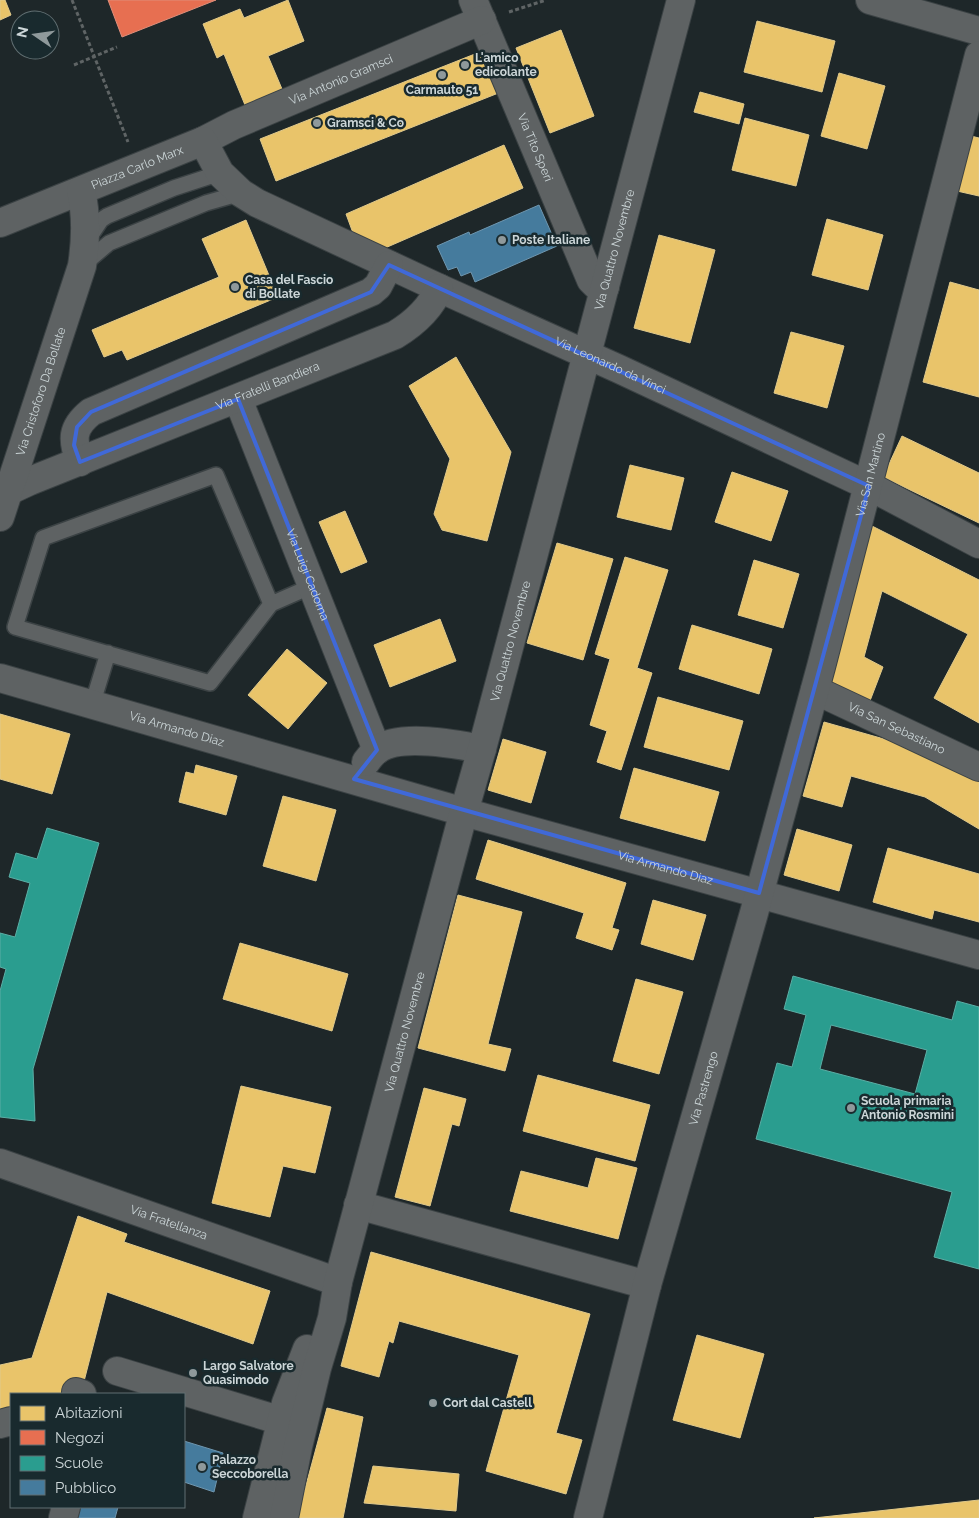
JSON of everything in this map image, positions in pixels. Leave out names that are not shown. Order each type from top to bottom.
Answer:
[{"type":"street","name":"Via Quattro Novembre","points":[[284,1518],[298,1447],[317,1368],[332,1318],[338,1282],[358,1205],[588,354],[681,0]]},
{"type":"street","points":[[870,0],[979,31]]},
{"type":"street","name":"Via Antonio Gramsci","points":[[203,141],[234,124],[477,10]]},
{"type":"street","name":"Via Tito Speri","points":[[477,10],[591,280],[596,285],[605,287]]},
{"type":"street","name":"Via San Martino","points":[[759,893],[815,690],[979,55]]},
{"type":"street","points":[[203,141],[220,173],[241,193]]},
{"type":"street","name":"Piazza Carlo Marx","points":[[83,256],[85,209],[81,191],[203,141]]},
{"type":"street","points":[[0,223],[81,191]]},
{"type":"street","name":"Via Leonardo da Vinci","points":[[241,193],[257,203],[389,265],[588,354],[868,486],[979,544]]},
{"type":"street","name":"Via Cristoforo Da Bollate","points":[[0,517],[4,493],[83,256]]},
{"type":"street","points":[[80,462],[74,445],[74,438],[77,427],[83,418],[91,412],[371,292],[378,286],[389,265]]},
{"type":"street","name":"Via Fratelli Bandiera","points":[[4,493],[395,335],[409,326],[424,311],[439,288]]},
{"type":"street","name":"Via Luigi Cadorna","points":[[238,399],[378,750]]},
{"type":"street","name":"Via Armando Diaz","points":[[0,678],[464,812],[979,955]]},
{"type":"street","name":"Via San Sebastiano","points":[[815,690],[979,767]]},
{"type":"street","points":[[354,779],[378,750],[391,745],[422,741],[452,743],[482,749]]},
{"type":"street","name":"Via Pastrengo","points":[[588,1518],[648,1285],[759,893]]},
{"type":"street","name":"Via Fratellanza","points":[[0,1163],[338,1282]]},
{"type":"street","points":[[358,1205],[648,1285]]},
{"type":"street","name":"Via Quattro Novembre","points":[[257,1518],[286,1404],[305,1352],[338,1282]]},
{"type":"street","points":[[117,1371],[282,1421]]},
{"type":"lane","points":[[83,256],[92,231],[100,220],[174,188],[220,173]]},
{"type":"lane","points":[[83,256],[109,243],[206,203],[241,193]]},
{"type":"lane","points":[[270,604],[216,475],[43,538],[15,627],[210,683],[270,604],[312,586]]},
{"type":"lane","points":[[92,705],[108,653]]},
{"type":"path","points":[[72,0],[124,133]]},
{"type":"path","points":[[477,10],[546,0]]},
{"type":"path","points":[[74,64],[117,47]]},
{"type":"highlighted area","points":[[389,265],[869,486],[759,893],[354,779],[377,750],[238,399],[80,462],[74,445],[77,427],[91,412],[371,292]]},
{"type":"building: Abitazioni","points":[[0,0],[5,0],[10,15],[0,20]]},
{"type":"building: Abitazioni","points":[[288,0],[304,41],[268,56],[282,89],[245,105],[224,54],[217,58],[203,24],[240,9],[244,18]]},
{"type":"building: Abitazioni","points":[[757,21],[835,41],[822,92],[744,72]]},
{"type":"building: Abitazioni","points":[[561,30],[594,116],[550,133],[516,48]]},
{"type":"building: Abitazioni","points":[[485,50],[501,92],[276,181],[260,139]]},
{"type":"building: Abitazioni","points":[[839,73],[885,86],[867,149],[821,136]]},
{"type":"building: Abitazioni","points":[[700,92],[744,104],[739,124],[694,112]]},
{"type":"building: Abitazioni","points":[[745,118],[809,135],[796,186],[732,170]]},
{"type":"building: Abitazioni","points":[[971,136],[979,138],[979,196],[957,191]]},
{"type":"building: Abitazioni","points":[[504,145],[523,188],[385,248],[353,233],[346,214]]},
{"type":"building: Abitazioni","points":[[827,219],[883,235],[868,290],[812,275]]},
{"type":"building: Abitazioni","name":"Casa del Fascio di Bollate","points":[[246,220],[278,297],[127,360],[122,350],[104,357],[92,330],[219,277],[202,239]]},
{"type":"building: Abitazioni","points":[[659,235],[715,250],[690,343],[634,328]]},
{"type":"building: Abitazioni","points":[[950,282],[979,290],[979,397],[923,382]]},
{"type":"building: Abitazioni","points":[[791,332],[844,346],[827,408],[774,393]]},
{"type":"building: Abitazioni","points":[[456,357],[511,452],[487,541],[442,530],[434,514],[450,459],[409,386]]},
{"type":"building: Abitazioni","points":[[902,436],[979,473],[979,523],[883,477]]},
{"type":"building: Abitazioni","points":[[630,465],[684,478],[671,530],[617,517]]},
{"type":"building: Abitazioni","points":[[732,472],[788,491],[771,541],[715,522]]},
{"type":"building: Abitazioni","points":[[345,511],[367,562],[341,573],[319,522]]},
{"type":"building: Abitazioni","points":[[870,525],[979,580],[979,723],[934,698],[968,634],[882,591],[864,657],[883,667],[868,706],[825,687]]},
{"type":"building: Abitazioni","points":[[557,543],[613,559],[583,660],[527,643]]},
{"type":"building: Abitazioni","points":[[625,557],[668,570],[637,668],[652,673],[621,770],[597,762],[607,731],[590,725],[610,659],[595,654]]},
{"type":"building: Abitazioni","points":[[754,560],[799,574],[783,628],[738,615]]},
{"type":"building: Abitazioni","points":[[440,619],[456,661],[390,687],[374,645]]},
{"type":"building: Abitazioni","points":[[692,625],[772,649],[759,694],[679,669]]},
{"type":"building: Abitazioni","points":[[287,649],[327,683],[288,729],[248,695]]},
{"type":"building: Abitazioni","points":[[658,697],[743,721],[729,770],[644,747]]},
{"type":"building: Abitazioni","points":[[0,714],[70,734],[52,794],[0,779]]},
{"type":"building: Abitazioni","points":[[824,722],[930,752],[979,782],[979,829],[925,797],[851,776],[842,807],[803,796]]},
{"type":"building: Abitazioni","points":[[503,739],[546,752],[531,803],[488,790]]},
{"type":"building: Abitazioni","points":[[196,765],[237,776],[226,815],[179,802],[186,772],[194,774]]},
{"type":"building: Abitazioni","points":[[634,768],[719,792],[705,841],[620,818]]},
{"type":"building: Abitazioni","points":[[283,796],[336,810],[316,881],[263,866]]},
{"type":"building: Abitazioni","points":[[797,829],[852,845],[839,891],[784,875]]},
{"type":"building: Abitazioni","points":[[488,840],[626,883],[612,928],[619,930],[612,950],[576,938],[584,913],[476,879]]},
{"type":"building: Abitazioni","points":[[888,848],[979,874],[979,922],[934,910],[932,919],[873,902]]},
{"type":"building: Abitazioni","points":[[458,895],[522,912],[488,1044],[511,1049],[505,1071],[418,1048]]},
{"type":"building: Abitazioni","points":[[653,900],[706,915],[693,960],[641,944]]},
{"type":"building: Abitazioni","points":[[240,943],[348,974],[332,1031],[223,999]]},
{"type":"building: Abitazioni","points":[[636,979],[683,992],[659,1074],[613,1061]]},
{"type":"building: Abitazioni","points":[[538,1075],[650,1105],[635,1161],[523,1131]]},
{"type":"building: Abitazioni","points":[[241,1086],[331,1107],[315,1173],[283,1166],[270,1217],[212,1203]]},
{"type":"building: Abitazioni","points":[[424,1088],[466,1099],[459,1126],[452,1124],[430,1206],[395,1197]]},
{"type":"building: Abitazioni","points":[[596,1158],[637,1168],[618,1239],[510,1211],[521,1171],[588,1188]]},
{"type":"building: Abitazioni","points":[[78,1216],[127,1234],[124,1242],[270,1291],[253,1344],[107,1292],[81,1393],[10,1393],[10,1421],[0,1424],[0,1365],[32,1358]]},
{"type":"building: Abitazioni","points":[[371,1252],[590,1314],[556,1433],[582,1440],[566,1494],[486,1471],[519,1355],[399,1321],[393,1343],[389,1341],[379,1377],[341,1366]]},
{"type":"building: Abitazioni","points":[[697,1335],[764,1354],[740,1438],[673,1420]]},
{"type":"building: Abitazioni","points":[[327,1408],[363,1417],[343,1518],[297,1518]]},
{"type":"building: Abitazioni","points":[[373,1466],[459,1474],[456,1511],[364,1503]]},
{"type":"building: Abitazioni","points":[[979,1500],[979,1518],[814,1518]]},
{"type":"building: Negozi","points":[[108,0],[216,0],[122,37]]},
{"type":"building: Scuole","points":[[47,828],[99,843],[33,1069],[35,1121],[0,1117],[0,991],[6,969],[0,967],[0,933],[15,937],[30,883],[9,877],[16,853],[37,859]]},
{"type":"building: Scuole","points":[[793,976],[952,1020],[957,1001],[979,1007],[979,1269],[934,1257],[952,1192],[756,1139],[777,1063],[792,1067],[806,1015],[784,1009]],"holes":[[[831,1025],[927,1050],[915,1094],[820,1069]]]},
{"type":"building: Pubblico","name":"Poste Italiane","points":[[539,205],[557,246],[475,282],[471,272],[461,276],[457,267],[448,270],[437,246],[469,232],[470,235]]},
{"type":"building: Pubblico","name":"Palazzo Seccoborella","points":[[185,1441],[223,1453],[214,1492],[185,1482]]},
{"type":"building: Pubblico","points":[[66,1508],[118,1508],[115,1518],[63,1518]]},
{"type":"place","name":"L'amico edicolante","points":[[465,65]]},
{"type":"place","name":"Carmauto 51","points":[[442,75]]},
{"type":"place","name":"Gramsci & Co","points":[[317,123]]},
{"type":"place","name":"Poste Italiane","points":[[502,240]]},
{"type":"place","name":"Casa del Fascio di Bollate","points":[[235,287]]},
{"type":"place","name":"Scuola primaria Antonio Rosmini","points":[[851,1108]]},
{"type":"place","name":"Largo Salvatore Quasimodo","points":[[193,1373]]},
{"type":"place","name":"Cort dal Castell","points":[[433,1403]]},
{"type":"place","name":"Palazzo Seccoborella","points":[[202,1467]]}]
